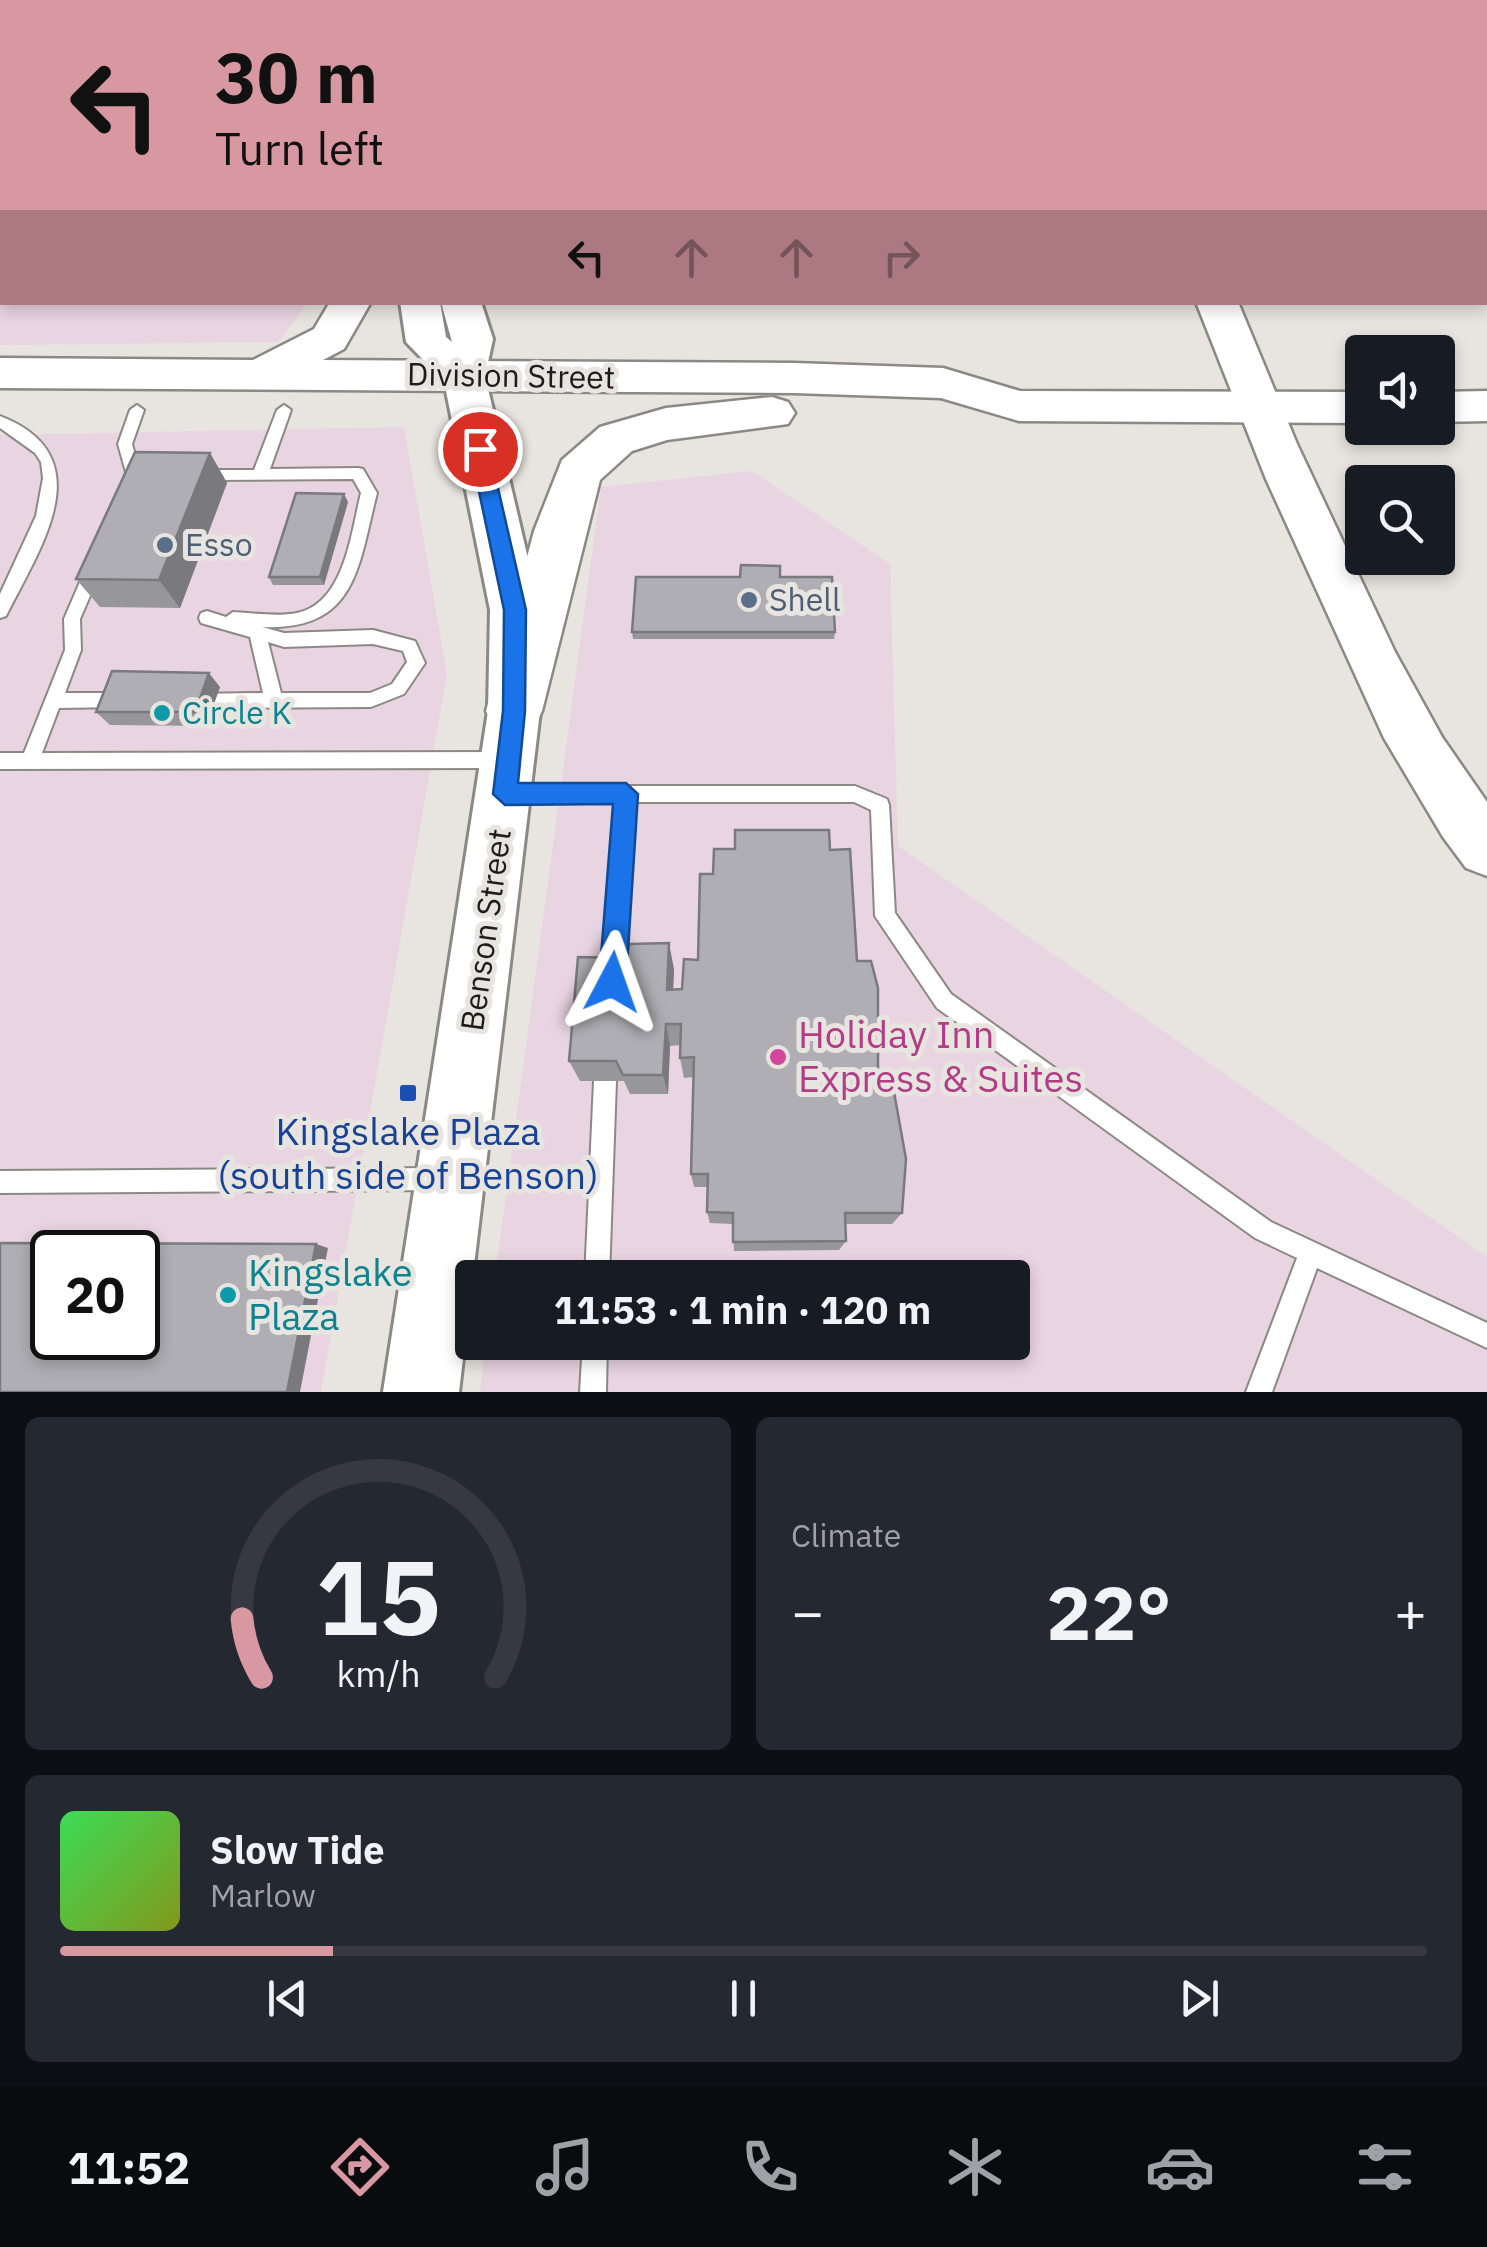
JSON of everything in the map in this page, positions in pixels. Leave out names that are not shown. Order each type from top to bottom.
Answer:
[{"type":"main road","points":[[274,391],[329,339],[349,305]]},
{"type":"main road","points":[[1218,305],[1256,409],[1407,728],[1464,820],[1487,848]]},
{"type":"main road","name":"Division Street","points":[[0,374],[274,391],[467,393],[943,383],[1019,406]]},
{"type":"main road","name":"Division Street","points":[[0,410],[137,410],[274,391]]},
{"type":"main road","name":"Division Street","points":[[467,393],[772,413],[965,416],[1019,406],[1345,408]]},
{"type":"main road","points":[[1455,407],[1487,406]]},
{"type":"main road","points":[[509,755],[559,531],[579,472],[616,438],[666,424],[772,413]]},
{"type":"street","points":[[420,305],[426,342],[467,393]]},
{"type":"street","name":"Benson Street","points":[[421,1392],[509,755],[515,610],[467,393],[473,339],[461,305]]},
{"type":"lane","points":[[260,475],[274,391]]},
{"type":"lane","points":[[125,493],[133,475],[125,444],[137,410]]},
{"type":"lane","points":[[0,420],[36,445],[49,462],[50,501],[0,611]]},
{"type":"lane","points":[[176,701],[371,700],[398,689],[416,663],[409,646],[373,637],[284,640],[208,618],[298,620],[326,610],[342,585],[369,493],[358,473],[187,475]]},
{"type":"lane","points":[[133,475],[169,475]]},
{"type":"lane","points":[[29,763],[73,650],[72,619],[102,547]]},
{"type":"lane","points":[[256,632],[274,701]]},
{"type":"lane","points":[[53,701],[138,700]]},
{"type":"lane","points":[[0,761],[509,755],[626,794],[855,794],[880,805],[885,916],[944,1002],[1263,1230],[1487,1336]]},
{"type":"lane","points":[[612,982],[626,794]]},
{"type":"lane","points":[[599,1260],[605,1081]]},
{"type":"lane","points":[[0,1182],[450,1179]]},
{"type":"lane","points":[[1259,1392],[1311,1252]]},
{"type":"lane","points":[[593,1392],[594,1360]]},
{"type":"shaded area","points":[[0,305],[306,305],[278,342],[0,345]]},
{"type":"shaded area","name":"Kingslake Plaza","points":[[404,427],[447,674],[321,1392],[0,1392],[0,435]]},
{"type":"shaded area","points":[[752,471],[890,564],[898,846],[1487,1257],[1487,1392],[480,1392],[484,1360],[1030,1360],[1030,1260],[497,1260],[601,487]]},
{"type":"building","points":[[135,452],[210,453],[159,580],[76,579]]},
{"type":"building","points":[[296,493],[344,494],[320,577],[269,577]]},
{"type":"building","points":[[741,565],[780,566],[780,577],[832,577],[835,632],[632,632],[636,577],[740,577]]},
{"type":"building","points":[[112,671],[209,673],[195,712],[96,712]]},
{"type":"building","name":"Holiday Inn Express & Suites","points":[[735,830],[829,830],[830,850],[850,849],[857,961],[871,961],[878,988],[878,1093],[894,1092],[906,1159],[902,1213],[845,1213],[846,1241],[733,1242],[733,1213],[707,1212],[708,1174],[691,1174],[694,1057],[680,1058],[681,1024],[666,1024],[663,1075],[623,1075],[616,1061],[569,1061],[578,957],[623,958],[630,944],[669,943],[667,990],[682,989],[684,959],[698,960],[700,874],[713,874],[714,849],[735,849]]},
{"type":"building","name":"Kingslake Plaza","points":[[0,1243],[30,1243],[30,1360],[160,1360],[160,1244],[316,1244],[287,1392],[0,1392]]},
{"type":"place","name":"Esso","points":[[165,545]]},
{"type":"place","name":"Shell","points":[[749,600]]},
{"type":"place","name":"Circle K","points":[[162,713]]},
{"type":"place","name":"Holiday Inn Express & Suites","points":[[778,1057]]},
{"type":"place","name":"Kingslake Plaza (south side of Benson)","points":[[408,1093]]},
{"type":"place","name":"Kingslake Plaza","points":[[228,1295]]},
{"type":"route","points":[[480,449],[515,610],[514,711],[505,794],[626,794],[612,982]]}]
